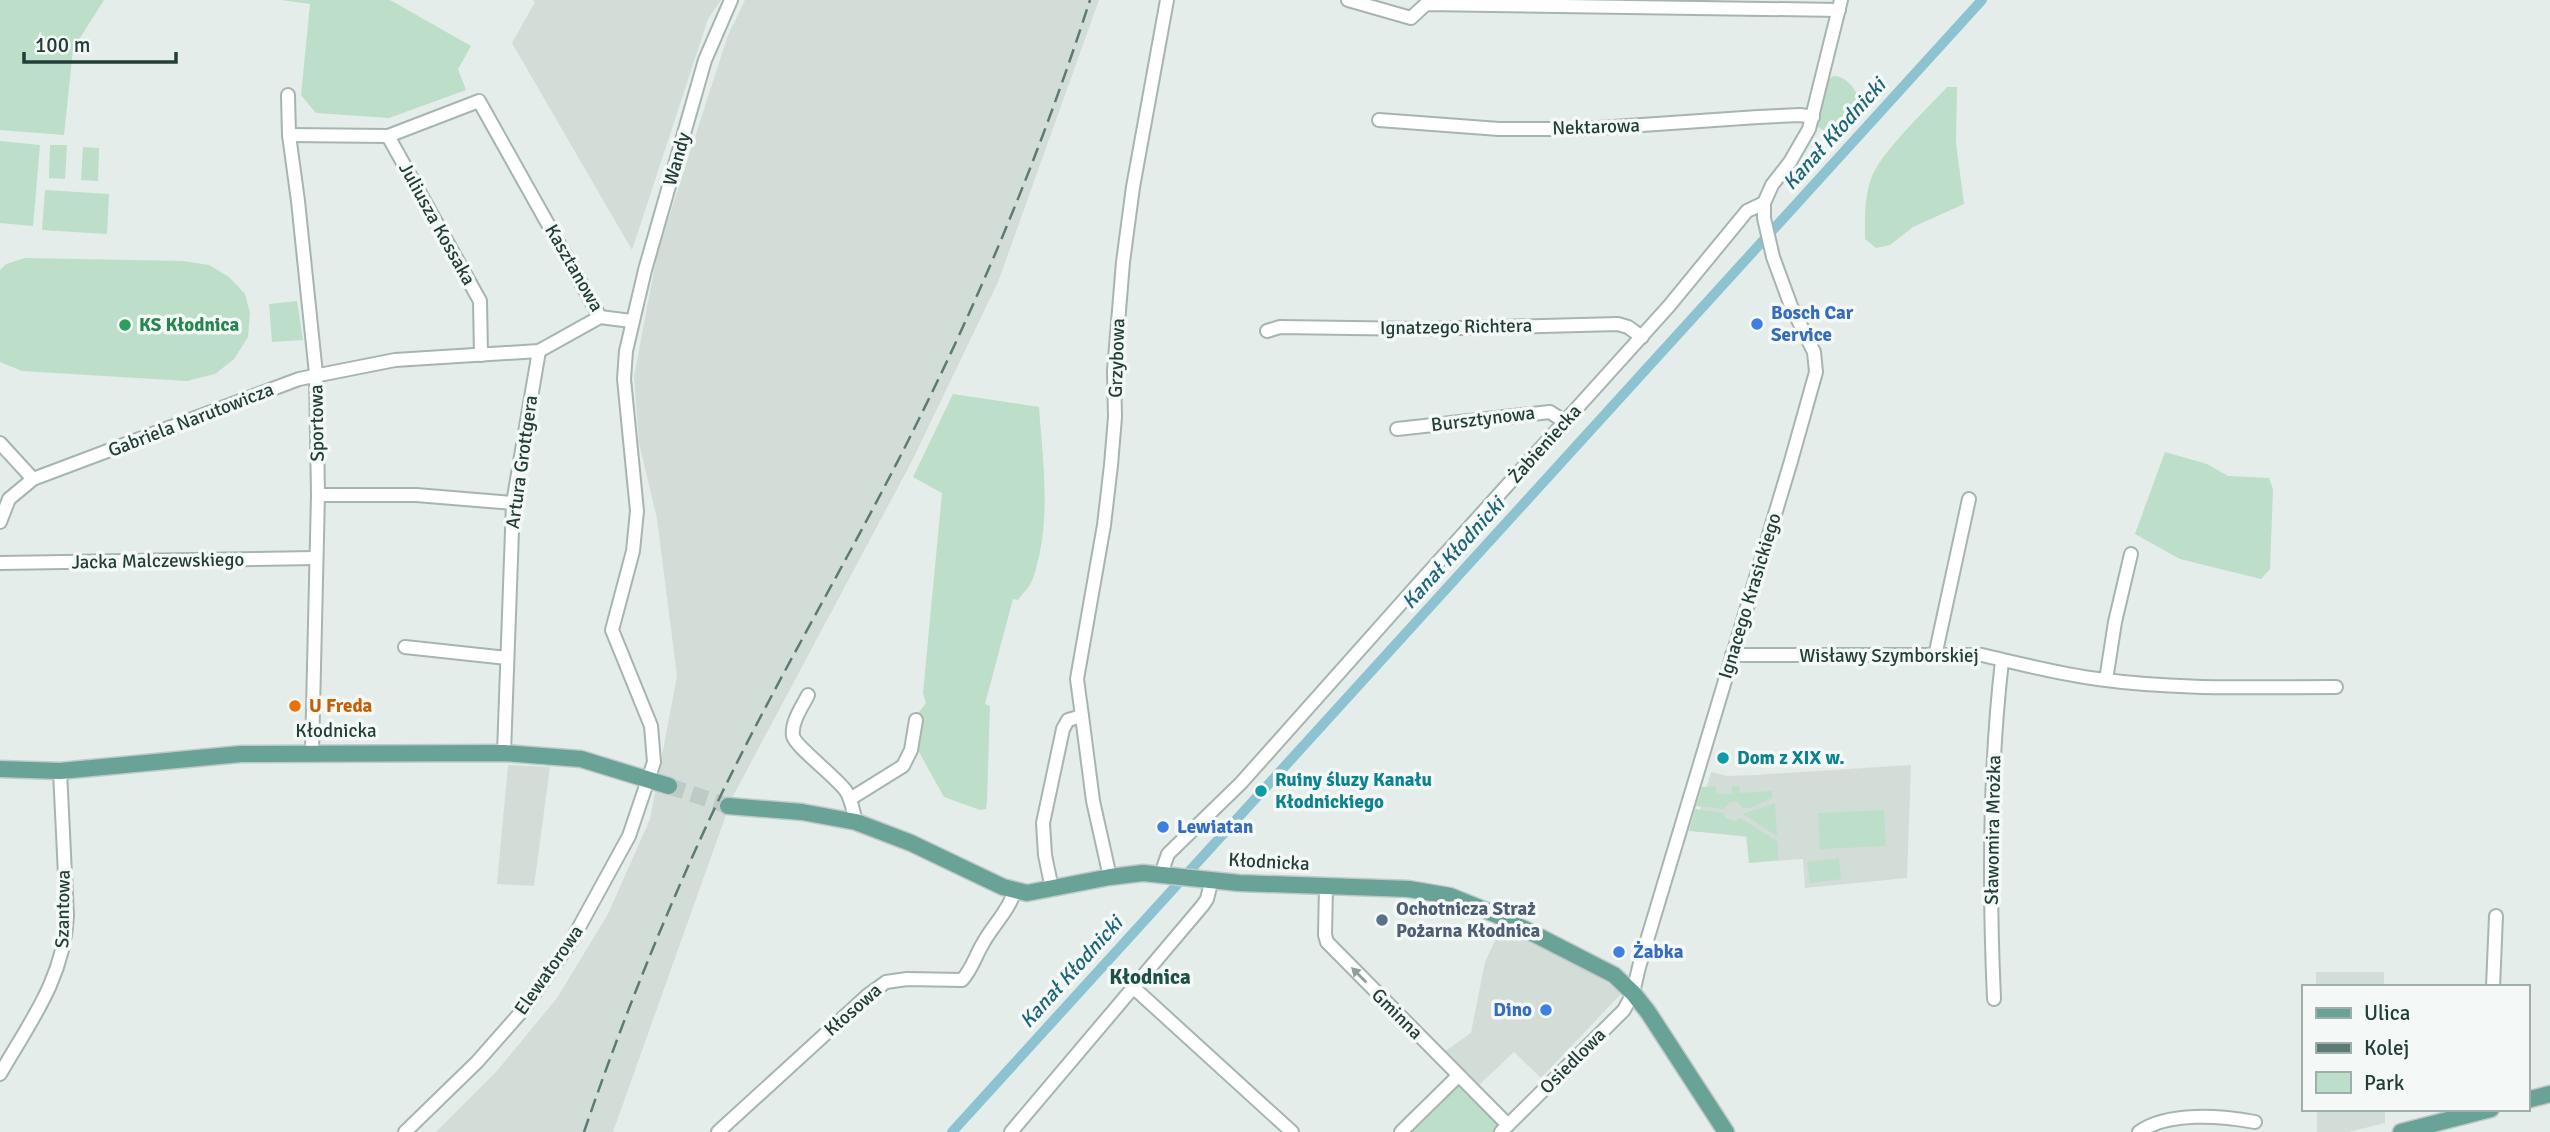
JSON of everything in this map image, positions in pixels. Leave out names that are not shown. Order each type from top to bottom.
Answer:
[{"type":"main road","name":"Kłodnicka","points":[[0,769],[60,771],[231,754],[504,752],[581,759],[668,786]]},
{"type":"main road","name":"Kłodnicka","points":[[728,806],[802,812],[856,822],[911,843],[1015,891],[1027,893],[1143,873],[1239,883],[1409,889],[1450,896],[1497,915],[1614,975],[1633,993],[1726,1132]]},
{"type":"main road","points":[[2529,1099],[2550,1094]]},
{"type":"main road","points":[[2401,1132],[2485,1111]]},
{"type":"street","name":"Wandy","points":[[631,320],[705,60],[731,0]]},
{"type":"street","name":"Grzybowa","points":[[1110,877],[1093,801],[1077,679],[1109,488],[1115,417],[1114,371],[1123,262],[1133,187],[1167,0]]},
{"type":"street","points":[[1348,0],[1410,18],[1426,4],[1840,5],[1813,117],[1804,139],[1772,186],[1765,202]]},
{"type":"street","name":"Sportowa","points":[[288,95],[289,135],[299,201],[316,374],[318,495],[312,752]]},
{"type":"street","name":"Kasztanowa","points":[[289,135],[388,136],[480,101],[600,317],[631,320],[624,379],[637,511],[636,532],[612,630],[651,726],[654,762],[648,779]]},
{"type":"street","name":"Nektarowa","points":[[1379,120],[1499,129],[1584,129],[1758,117],[1813,117]]},
{"type":"street","name":"Juliusza Kossaka","points":[[388,136],[480,301],[481,355]]},
{"type":"street","name":"Ignacego Krasickiego","points":[[1633,993],[1816,372],[1814,352],[1791,306],[1773,257],[1764,218],[1765,202]]},
{"type":"street","name":"Żabieniecka","points":[[1165,874],[1168,854],[1241,783],[1642,337],[1747,211],[1765,202]]},
{"type":"street","name":"Gabriela Narutowicza","points":[[33,479],[316,374],[395,360],[539,351],[600,317]]},
{"type":"street","name":"Ignatzego Richtera","points":[[1267,331],[1280,327],[1422,329],[1618,324],[1628,327],[1642,337]]},
{"type":"street","name":"Artura Grottgera","points":[[504,752],[513,503],[539,351]]},
{"type":"street","name":"Bursztynowa","points":[[1397,429],[1550,412],[1565,422]]},
{"type":"street","points":[[0,443],[33,479],[9,499],[0,522]]},
{"type":"street","points":[[318,495],[416,495],[513,503]]},
{"type":"street","points":[[1935,656],[1969,499]]},
{"type":"street","points":[[2106,680],[2115,621],[2131,554]]},
{"type":"street","name":"Jacka Malczewskiego","points":[[0,564],[316,558]]},
{"type":"street","points":[[405,647],[508,658]]},
{"type":"street","name":"Wisławy Szymborskiej","points":[[1732,655],[1982,655],[2106,680],[2204,687],[2336,687]]},
{"type":"street","name":"Sławomira Mrożka","points":[[1994,999],[1991,864],[1994,761],[2002,661]]},
{"type":"street","points":[[808,695],[795,721],[795,742],[827,768],[850,799],[856,822]]},
{"type":"street","points":[[1052,889],[1045,856],[1043,823],[1063,729],[1068,720],[1082,716]]},
{"type":"street","points":[[850,799],[903,766],[911,750],[916,720]]},
{"type":"street","name":"Szantowa","points":[[0,1074],[56,973],[64,947],[66,916],[60,771]]},
{"type":"street","name":"Elewatorowa","points":[[405,1132],[477,1062],[513,1022],[572,940],[629,836],[648,779]]},
{"type":"street","points":[[1011,1132],[1207,900],[1212,879]]},
{"type":"street","name":"Gminna","points":[[1326,886],[1325,935],[1328,942],[1458,1076],[1504,1129]]},
{"type":"street","name":"Kłosowa","points":[[718,1132],[868,995],[886,982],[907,979],[962,979],[970,972],[982,944],[1010,905],[1015,891]]},
{"type":"street","points":[[2493,985],[2496,916]]},
{"type":"street","points":[[1134,988],[1292,1132]]},
{"type":"street","name":"Osiedlowa","points":[[1504,1129],[1624,1010],[1633,993]]},
{"type":"street","points":[[1401,1132],[1458,1076]]},
{"type":"street","points":[[2139,1132],[2152,1125],[2189,1117],[2227,1117],[2255,1122]]},
{"type":"shaded area","points":[[533,0],[721,0],[708,19],[632,250],[512,43],[535,2]]},
{"type":"shaded area","points":[[745,0],[1099,0],[998,282],[912,461],[732,798],[613,1132],[436,1132],[496,1072],[557,998],[608,914],[650,819],[677,676],[657,519],[639,443],[634,377],[657,254],[728,35]]},
{"type":"shaded area","points":[[508,765],[550,767],[534,886],[497,884]]},
{"type":"shaded area","points":[[1911,765],[1907,878],[1805,888],[1803,859],[1749,863],[1746,837],[1694,831],[1711,772],[1727,776]]},
{"type":"shaded area","points":[[1501,928],[1601,978],[1621,994],[1541,1078],[1514,1052],[1478,1086],[1444,1052],[1471,1033],[1485,962]]},
{"type":"shaded area","points":[[2316,972],[2384,972],[2384,985],[2316,985]]},
{"type":"shaded area","points":[[2317,1111],[2385,1111],[2385,1123],[2349,1132],[2317,1132]]},
{"type":"green space","points":[[0,0],[104,0],[73,49],[64,135],[0,130]]},
{"type":"green space","points":[[281,0],[390,0],[471,46],[458,69],[466,90],[389,118],[316,113],[301,95],[310,4]]},
{"type":"green space","points":[[1834,76],[1849,83],[1858,99],[1829,134],[1815,125],[1828,79]]},
{"type":"green space","points":[[1947,87],[1957,87],[1956,143],[1964,204],[1913,227],[1890,245],[1876,248],[1865,239],[1866,202],[1871,179],[1894,144]]},
{"type":"green space","points":[[0,141],[40,145],[33,226],[0,223]]},
{"type":"green space","points":[[50,145],[67,145],[65,179],[49,178]]},
{"type":"green space","points":[[83,147],[99,148],[98,181],[81,180]]},
{"type":"green space","points":[[45,190],[109,194],[107,234],[42,230]]},
{"type":"green space","name":"KS Kłodnica","points":[[25,258],[183,261],[209,265],[229,277],[245,294],[250,313],[248,337],[234,359],[215,374],[187,381],[22,371],[0,362],[0,270],[6,264]]},
{"type":"green space","points":[[297,301],[303,340],[272,342],[269,304]]},
{"type":"green space","points":[[953,394],[1039,407],[1044,472],[1043,536],[1039,557],[1031,584],[1018,600],[1013,599],[985,704],[990,706],[987,800],[986,809],[980,810],[944,797],[919,752],[919,712],[926,703],[923,693],[942,493],[913,477]]},
{"type":"green space","points":[[2165,452],[2207,464],[2228,476],[2269,478],[2273,489],[2270,569],[2261,579],[2180,559],[2135,534]]},
{"type":"green space","points":[[1715,786],[1717,794],[1732,794],[1732,786],[1739,786],[1740,793],[1772,791],[1772,798],[1750,808],[1743,808],[1736,801],[1730,802],[1723,809],[1696,806],[1702,787]]},
{"type":"green space","points":[[1775,803],[1777,836],[1743,814]]},
{"type":"green space","points":[[1695,809],[1723,813],[1726,819],[1735,821],[1740,818],[1778,842],[1778,860],[1749,863],[1747,836],[1689,831]]},
{"type":"green space","points":[[1884,810],[1886,846],[1820,849],[1818,813]]},
{"type":"green space","points":[[1839,858],[1841,879],[1810,883],[1807,862]]},
{"type":"green space","points":[[1458,1083],[1497,1122],[1497,1128],[1493,1132],[1408,1132]]},
{"type":"waterway","name":"Kanał Kłodnicki","points":[[952,1132],[1982,0]]},
{"type":"tunnel","points":[[669,786],[728,806]]},
{"type":"railway","points":[[584,1132],[647,963],[720,797],[891,474],[965,323],[1053,109],[1090,0]]},
{"type":"place","name":"Bosch Car Service","points":[[1757,324]]},
{"type":"place","name":"KS Kłodnica","points":[[125,325]]},
{"type":"place","name":"U Freda","points":[[295,706]]},
{"type":"place","name":"Dom z XIX w.","points":[[1723,758]]},
{"type":"place","name":"Ruiny śluzy Kanału Kłodnickiego","points":[[1261,791]]},
{"type":"place","name":"Lewiatan","points":[[1163,827]]},
{"type":"place","name":"Ochotnicza Straż Pożarna Kłodnica","points":[[1382,920]]},
{"type":"place","name":"Żabka","points":[[1619,952]]},
{"type":"place","name":"Dino","points":[[1546,1010]]},
{"type":"district","name":"Kłodnica","points":[[1150,977]]}]
